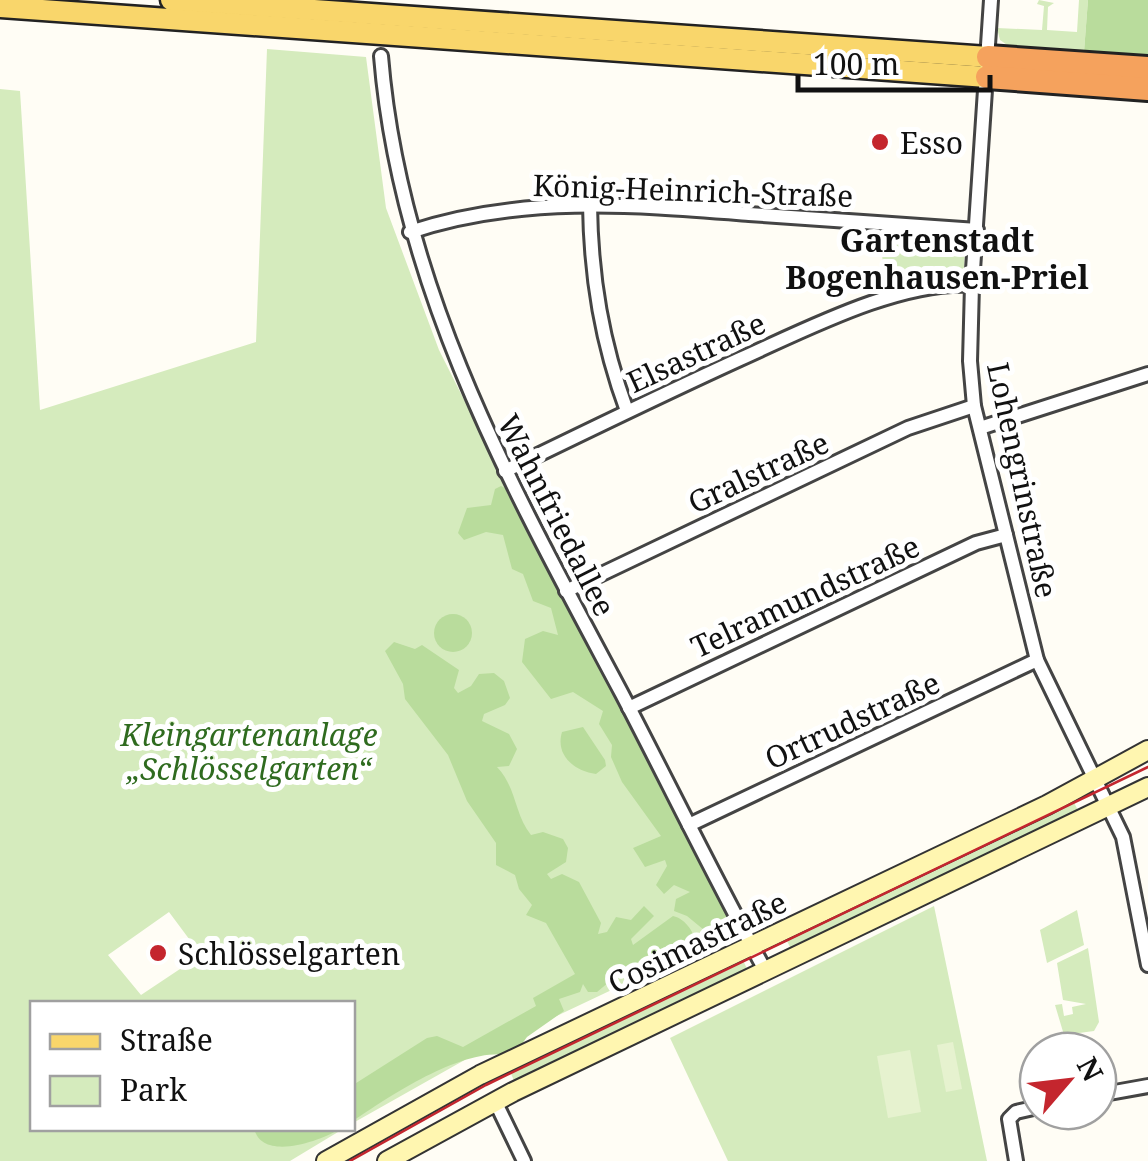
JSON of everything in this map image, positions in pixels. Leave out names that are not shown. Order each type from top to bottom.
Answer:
[{"type":"highway","points":[[988,67],[1148,68]]},
{"type":"highway","points":[[988,67],[1148,89]]},
{"type":"main road","points":[[171,0],[381,8],[701,36],[988,67]]},
{"type":"main road","points":[[0,7],[380,46],[988,67]]},
{"type":"main road","name":"Cosimastraße","points":[[326,1161],[480,1075],[1047,804],[1148,750]]},
{"type":"main road","name":"Cosimastraße","points":[[387,1161],[494,1101],[1148,787]]},
{"type":"main road","points":[[480,1075],[494,1101]]},
{"type":"street","name":"Lohengrinstraße","points":[[991,0],[972,285],[970,361],[974,406],[1037,660],[1094,777]]},
{"type":"street","name":"Wahnfriedallee","points":[[381,8],[386,117],[410,232],[464,382],[566,591],[765,970]]},
{"type":"street","name":"König-Heinrich-Straße","points":[[410,232],[451,218],[506,208],[590,206],[977,230]]},
{"type":"street","points":[[590,206],[596,305],[609,363],[627,411]]},
{"type":"street","name":"Elsastraße","points":[[506,471],[815,325],[910,294],[953,284],[972,285]]},
{"type":"street","points":[[980,428],[1148,374]]},
{"type":"street","name":"Gralstraße","points":[[566,591],[908,428],[974,406]]},
{"type":"street","name":"Telramundstraße","points":[[628,708],[976,543],[1006,534]]},
{"type":"street","name":"Ortrudstraße","points":[[689,825],[1037,660]]},
{"type":"street","points":[[1094,777],[1123,837],[1148,965]]},
{"type":"street","points":[[1118,1091],[1148,1086]]},
{"type":"street","points":[[494,1101],[524,1161]]},
{"type":"street","points":[[1016,1161],[1009,1119],[1018,1115]]},
{"type":"green space","points":[[1039,0],[1054,3],[1048,7],[1047,30],[1077,32],[1079,0],[1088,0],[1084,52],[1013,49],[1000,40],[997,28],[1042,30],[1044,6],[1037,4]]},
{"type":"green space","points":[[1088,0],[1148,0],[1148,56],[1084,52]]},
{"type":"green space","name":"Kleingartenanlage „Schlösselgarten“","points":[[267,49],[366,57],[386,208],[439,350],[732,933],[470,1057],[355,1122],[355,1001],[30,1001],[30,1131],[340,1131],[290,1161],[0,1161],[0,89],[20,91],[40,410],[256,342]],"holes":[[[169,912],[201,955],[141,995],[108,955]]]},
{"type":"green space","points":[[882,233],[957,238],[965,247],[964,274],[883,295]]},
{"type":"green space","points":[[501,486],[511,491],[733,920],[736,937],[715,939],[687,916],[674,911],[676,899],[690,892],[674,885],[664,894],[656,885],[667,866],[665,860],[645,867],[633,848],[661,836],[622,782],[611,757],[612,745],[599,724],[603,711],[573,692],[551,699],[522,662],[525,639],[543,631],[558,635],[551,608],[533,601],[523,574],[512,569],[503,535],[486,532],[464,540],[458,533],[467,508],[491,505],[495,489]]},
{"type":"green space","points":[[453,614],[466,620],[472,633],[466,646],[453,652],[440,646],[434,633],[440,620]]},
{"type":"green space","points":[[394,642],[415,649],[422,645],[459,670],[454,688],[458,693],[471,686],[479,674],[494,673],[504,681],[510,698],[505,705],[484,714],[482,721],[509,734],[517,749],[509,766],[497,767],[531,835],[543,832],[563,839],[568,848],[566,862],[547,874],[551,879],[562,874],[579,882],[601,923],[598,934],[607,932],[616,917],[631,920],[644,906],[654,916],[631,939],[633,945],[673,916],[690,929],[696,951],[653,972],[621,972],[597,992],[588,992],[583,984],[580,992],[559,999],[564,1011],[527,1037],[513,1056],[494,1054],[452,1064],[355,1120],[355,1084],[427,1038],[437,1036],[463,1047],[536,1006],[533,998],[575,974],[546,923],[526,915],[532,905],[519,889],[515,875],[496,865],[496,843],[467,801],[448,755],[405,699],[403,684],[385,651]]},
{"type":"green space","points":[[583,727],[605,760],[606,766],[596,774],[568,761],[561,748],[562,732]]},
{"type":"green space","points":[[1071,797],[1080,814],[1000,852],[997,849],[992,856],[792,951],[784,935]]},
{"type":"green space","points":[[934,906],[987,1161],[728,1161],[670,1038]]},
{"type":"green space","points":[[1077,910],[1084,945],[1047,963],[1040,930]]},
{"type":"green space","points":[[1088,948],[1099,1022],[1094,1031],[1063,1031],[1055,1005],[1062,1004],[1064,1016],[1073,1014],[1072,1007],[1086,1004],[1063,1000],[1057,963]]},
{"type":"green space","points":[[741,956],[749,973],[516,1085],[508,1067]]},
{"type":"green space","points":[[953,1042],[962,1089],[946,1092],[937,1045]]},
{"type":"green space","points":[[910,1050],[921,1112],[888,1118],[877,1056]]},
{"type":"green space","points":[[256,1131],[335,1131],[291,1146],[278,1147],[259,1138]]},
{"type":"tram line","points":[[350,1161],[486,1085],[1148,767]]},
{"type":"place","name":"Esso","points":[[880,142]]},
{"type":"place","name":"Schlösselgarten","points":[[158,953]]},
{"type":"district","name":"Gartenstadt Bogenhausen-Priel","points":[[937,258]]}]
